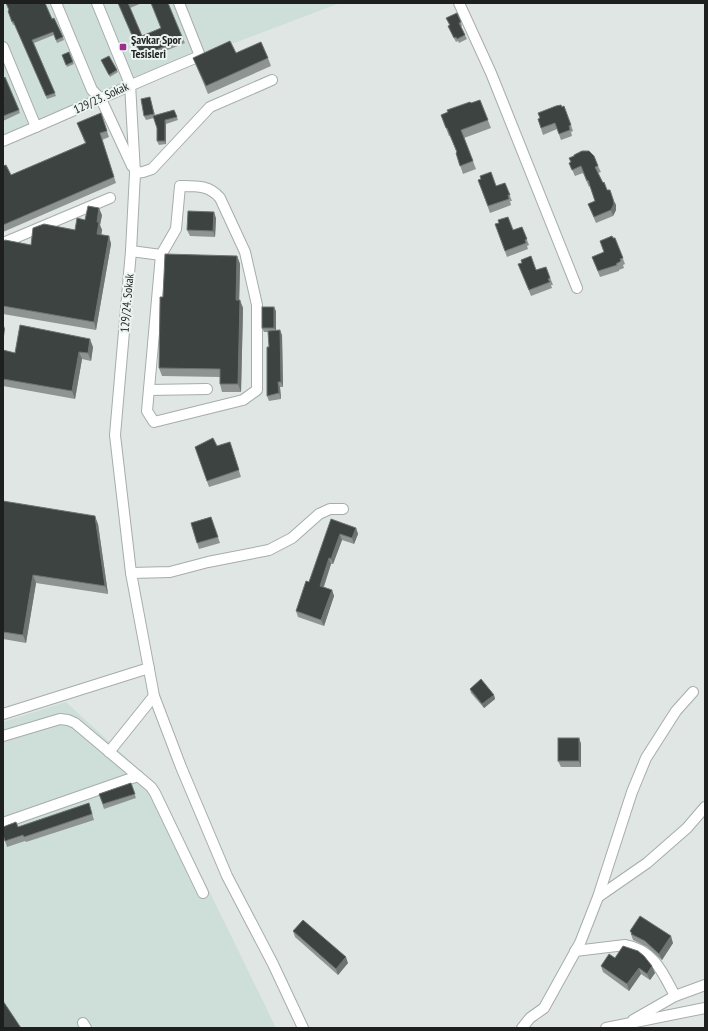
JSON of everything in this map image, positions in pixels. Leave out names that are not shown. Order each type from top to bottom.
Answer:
[{"type":"street","name":"129/24. Sokak","points":[[56,3],[92,90],[101,98],[135,172]]},
{"type":"street","name":"129/24. Sokak","points":[[97,3],[130,84],[135,172],[132,251],[115,435],[131,573],[154,696],[181,767],[227,876],[273,964],[303,1028]]},
{"type":"street","name":"129/23. Sokak","points":[[3,141],[130,84],[200,56],[179,3]]},
{"type":"street","points":[[459,3],[491,73],[577,288]]},
{"type":"street","points":[[3,47],[36,127]]},
{"type":"street","points":[[135,172],[143,172],[152,169],[210,106],[272,80]]},
{"type":"street","points":[[180,186],[204,187],[217,195],[220,198],[246,252],[256,305],[256,390],[243,400],[154,422],[147,411],[161,255],[176,229],[180,186]]},
{"type":"street","points":[[3,243],[110,198]]},
{"type":"street","points":[[132,251],[161,255]]},
{"type":"street","points":[[149,390],[207,389]]},
{"type":"street","points":[[131,573],[170,572],[208,562],[269,550],[292,538],[319,514],[330,509],[343,510]]},
{"type":"street","points":[[3,714],[149,668]]},
{"type":"street","points":[[522,1028],[530,1018],[544,1008],[575,951],[598,897],[632,792],[646,758],[676,711],[693,692]]},
{"type":"street","points":[[109,752],[154,696]]},
{"type":"street","points":[[3,736],[60,719],[75,723],[151,787],[203,893]]},
{"type":"street","points":[[3,823],[138,776]]},
{"type":"street","points":[[598,897],[647,863],[687,828],[705,807]]},
{"type":"street","points":[[575,951],[625,945],[633,946],[645,953],[660,967],[675,996]]},
{"type":"street","points":[[626,1024],[675,996],[705,985]]},
{"type":"street","points":[[606,1028],[705,1008]]},
{"type":"shaded area","points":[[3,3],[340,3],[200,56],[3,139]]},
{"type":"shaded area","points":[[66,702],[159,788],[276,1028],[3,1028],[3,722]]},
{"type":"building","points":[[6,3],[45,3],[52,19],[54,18],[63,37],[56,40],[53,32],[32,40],[55,93],[46,96],[13,21],[12,22]]},
{"type":"building","points":[[118,3],[128,3],[142,36],[161,28],[151,3],[168,3],[183,39],[141,56]]},
{"type":"building","points":[[457,13],[461,22],[459,23],[465,35],[457,39],[456,37],[454,38],[446,18]]},
{"type":"building","points":[[230,41],[236,53],[261,42],[268,58],[206,86],[193,58]]},
{"type":"building","points":[[69,52],[73,62],[66,65],[62,55]]},
{"type":"building","points":[[109,56],[117,70],[109,75],[101,60]]},
{"type":"building","points":[[3,76],[4,78],[5,77],[19,110],[3,116],[4,103]]},
{"type":"building","points":[[150,97],[154,114],[144,116],[141,99]]},
{"type":"building","points":[[480,100],[488,120],[461,130],[473,161],[460,166],[457,152],[441,115],[448,112],[447,110]]},
{"type":"building","points":[[561,105],[562,107],[564,106],[571,125],[569,126],[570,130],[559,134],[555,123],[541,128],[538,113]]},
{"type":"building","points":[[174,110],[177,117],[165,120],[165,141],[157,141],[157,128],[153,116]]},
{"type":"building","points":[[101,113],[107,131],[100,133],[114,177],[3,225],[3,166],[6,165],[11,175],[86,143],[77,123]]},
{"type":"building","points":[[582,151],[589,151],[594,156],[598,166],[595,167],[607,190],[610,190],[614,204],[611,210],[594,217],[588,204],[595,201],[588,180],[587,181],[581,166],[572,170],[569,163],[571,162],[569,158]]},
{"type":"building","points":[[491,172],[496,186],[505,183],[510,195],[508,195],[509,199],[488,206],[478,180],[481,179],[480,176]]},
{"type":"building","points":[[88,206],[99,208],[97,234],[109,236],[94,322],[3,306],[3,241],[5,240],[31,245],[33,228],[44,224],[75,230],[77,218],[85,220]]},
{"type":"building","points":[[188,211],[214,212],[213,231],[187,230]]},
{"type":"building","points":[[508,217],[513,230],[522,227],[527,239],[525,240],[526,243],[505,251],[495,224],[499,223],[498,220]]},
{"type":"building","points":[[612,236],[615,238],[623,258],[620,259],[621,261],[616,264],[617,265],[598,271],[592,257],[604,252],[600,241]]},
{"type":"building","points":[[165,254],[237,256],[236,300],[240,300],[238,384],[220,384],[220,369],[159,368],[160,297],[163,297]]},
{"type":"building","points":[[531,256],[536,270],[546,267],[550,282],[529,290],[518,264],[522,263],[521,260]]},
{"type":"building","points":[[262,307],[274,307],[274,328],[262,328]]},
{"type":"building","points":[[20,325],[90,339],[88,353],[79,352],[72,391],[3,379],[3,350],[15,353]]},
{"type":"building","points":[[280,330],[281,382],[278,382],[279,393],[267,396],[267,347],[269,347],[268,331]]},
{"type":"building","points":[[213,438],[217,446],[230,442],[239,470],[207,481],[195,447]]},
{"type":"building","points":[[3,501],[95,516],[105,586],[33,575],[23,635],[3,632]]},
{"type":"building","points":[[211,517],[218,537],[197,543],[191,523]]},
{"type":"building","points":[[331,519],[356,528],[352,538],[340,534],[331,559],[329,558],[320,586],[332,590],[321,620],[296,611],[306,581],[309,582]]},
{"type":"building","points":[[481,679],[494,695],[482,704],[470,689]]},
{"type":"building","points":[[558,738],[579,738],[579,761],[558,761]]},
{"type":"building","points":[[131,783],[135,794],[103,804],[99,794]]},
{"type":"building","points":[[89,803],[92,814],[24,837],[23,835],[5,841],[3,827],[16,822],[18,827]]},
{"type":"building","points":[[640,916],[671,936],[659,954],[645,941],[631,934],[632,933],[630,931]]},
{"type":"building","points":[[303,920],[346,957],[336,969],[293,931]]},
{"type":"building","points":[[623,946],[638,951],[652,966],[647,974],[639,968],[627,984],[601,966],[609,954],[615,958]]},
{"type":"building","points":[[3,1001],[21,1028],[3,1028]]},
{"type":"place","name":"Şavkar Spor Tesisleri","points":[[123,47]]}]
